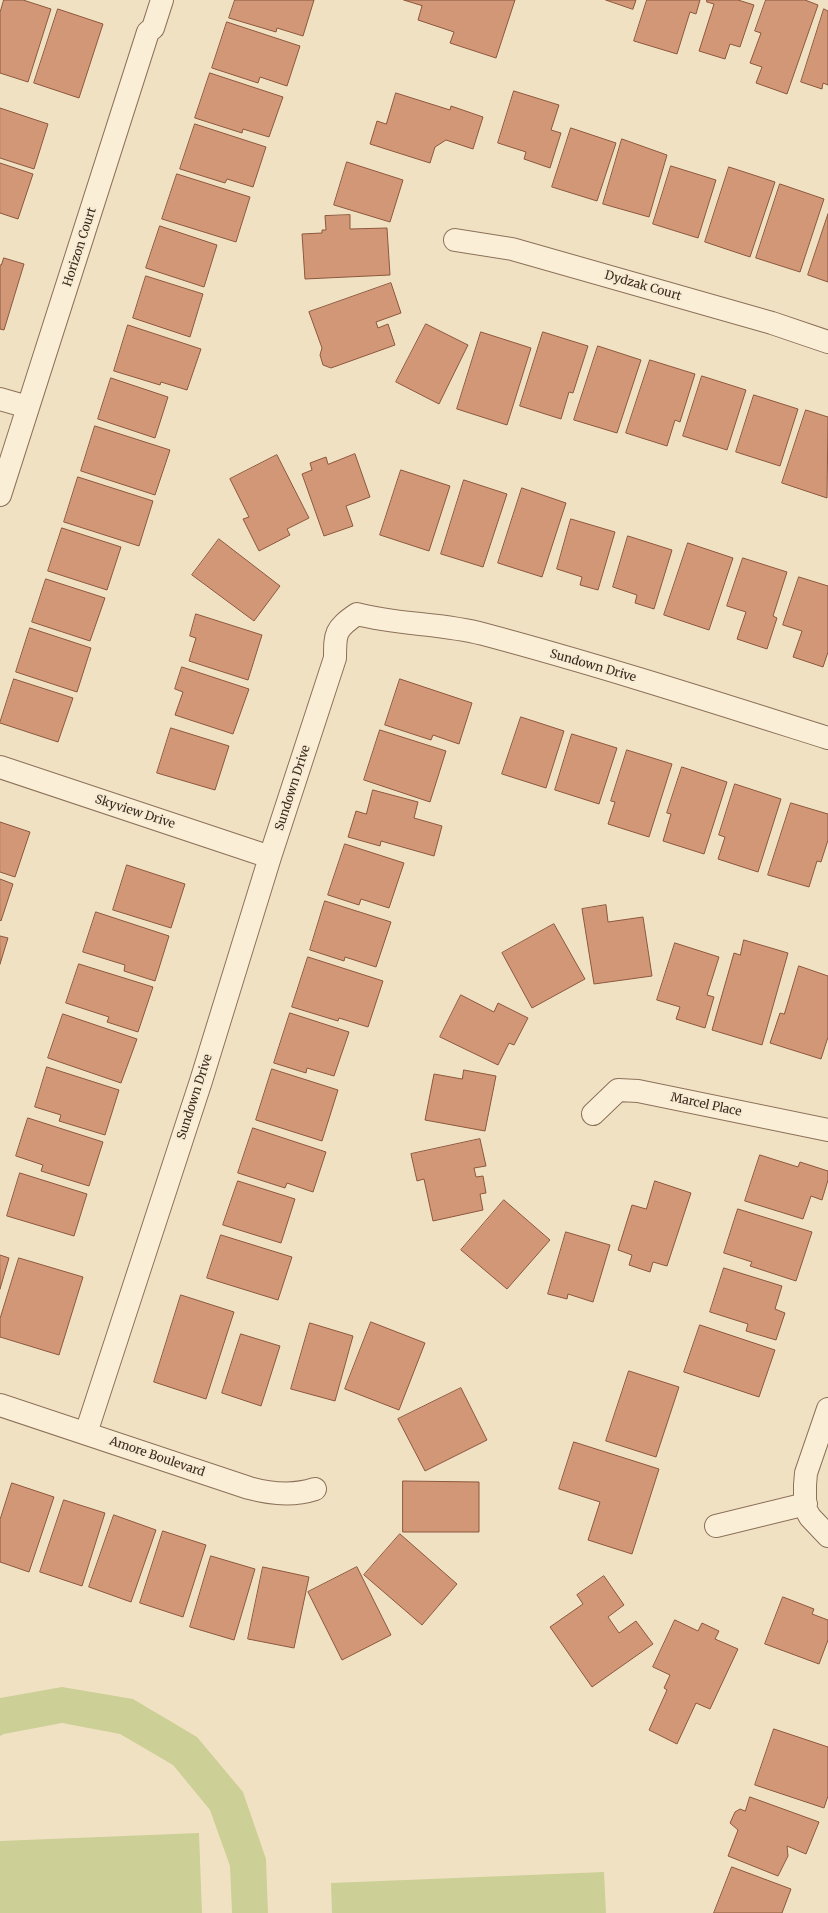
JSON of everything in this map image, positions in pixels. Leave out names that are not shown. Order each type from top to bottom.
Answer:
[{"type":"street","name":"Horizon Court","points":[[0,495],[148,32],[153,28],[162,0]]},
{"type":"street","name":"Dydzak Court","points":[[455,240],[520,251],[772,323],[828,342]]},
{"type":"street","points":[[0,399],[28,407]]},
{"type":"street","name":"Sundown Drive","points":[[86,1433],[201,1081],[270,856],[335,658],[335,636],[344,623],[357,614],[375,619],[481,634],[688,694],[828,738]]},
{"type":"street","name":"Skyview Drive","points":[[0,767],[270,856]]},
{"type":"street","name":"Marcel Place","points":[[593,1114],[618,1090],[638,1091],[828,1130]]},
{"type":"street","name":"Amore Boulevard","points":[[0,1406],[261,1491],[302,1493],[315,1489]]},
{"type":"street","points":[[828,1409],[806,1473],[805,1508],[810,1517],[828,1536]]},
{"type":"street","points":[[716,1526],[806,1504]]},
{"type":"green space","points":[[62,1687],[133,1699],[197,1737],[243,1792],[266,1859],[268,1913],[232,1913],[230,1866],[210,1810],[173,1765],[120,1734],[62,1723],[0,1736],[0,1698]]},
{"type":"green space","points":[[199,1833],[202,1913],[0,1913],[0,1841]]},
{"type":"green space","points":[[604,1872],[606,1913],[332,1913],[331,1883]]},
{"type":"building","points":[[4,0],[23,0],[51,9],[28,82],[0,73],[0,13]]},
{"type":"building","points":[[235,0],[314,0],[303,36],[277,28],[276,32],[229,18]]},
{"type":"building","points":[[404,0],[515,0],[496,58],[450,43],[454,32],[418,20],[422,6]]},
{"type":"building","points":[[606,0],[636,0],[633,9]]},
{"type":"building","points":[[647,0],[700,0],[696,14],[690,12],[677,54],[634,41]]},
{"type":"building","points":[[707,0],[738,0],[754,5],[740,47],[730,44],[725,59],[699,51],[714,4],[707,2]]},
{"type":"building","points":[[766,0],[805,0],[818,5],[787,94],[756,83],[762,67],[750,63],[761,33],[755,31]]},
{"type":"building","points":[[58,9],[103,24],[79,98],[34,83]]},
{"type":"building","points":[[824,9],[828,11],[828,85],[823,83],[822,89],[801,82]]},
{"type":"building","points":[[227,22],[300,46],[287,86],[260,77],[258,83],[212,68]]},
{"type":"building","points":[[210,73],[283,97],[269,137],[243,129],[242,133],[195,118]]},
{"type":"building","points":[[514,91],[559,105],[551,130],[561,133],[550,168],[524,159],[526,152],[498,143]]},
{"type":"building","points":[[396,93],[450,110],[451,106],[483,117],[473,149],[446,140],[435,147],[430,163],[370,144],[377,121],[386,124]]},
{"type":"building","points":[[0,108],[48,124],[34,169],[0,158]]},
{"type":"building","points":[[195,124],[266,147],[253,187],[227,179],[225,183],[180,169]]},
{"type":"building","points":[[571,128],[616,143],[597,201],[552,187]]},
{"type":"building","points":[[622,139],[667,155],[649,217],[603,204]]},
{"type":"building","points":[[347,162],[403,180],[390,222],[334,205]]},
{"type":"building","points":[[0,163],[33,174],[18,219],[0,213]]},
{"type":"building","points":[[671,166],[716,180],[698,238],[653,224]]},
{"type":"building","points":[[729,167],[775,182],[750,257],[705,242]]},
{"type":"building","points":[[177,174],[250,197],[236,242],[162,219]]},
{"type":"building","points":[[780,184],[824,199],[800,272],[756,258]]},
{"type":"building","points":[[828,214],[828,282],[808,275]]},
{"type":"building","points":[[350,215],[350,229],[387,228],[390,275],[305,279],[302,234],[322,233],[322,230],[326,230],[325,216]]},
{"type":"building","points":[[160,226],[217,245],[204,287],[146,268]]},
{"type":"building","points":[[4,258],[24,264],[4,330],[0,329],[0,265]]},
{"type":"building","points":[[146,276],[203,294],[190,337],[133,318]]},
{"type":"building","points":[[391,283],[401,313],[376,322],[378,328],[388,324],[395,345],[331,368],[323,365],[320,355],[322,348],[309,312]]},
{"type":"building","points":[[426,324],[468,345],[439,404],[396,382]]},
{"type":"building","points":[[128,325],[201,349],[187,390],[161,382],[160,385],[114,371]]},
{"type":"building","points":[[481,332],[531,348],[507,425],[457,409]]},
{"type":"building","points":[[543,332],[588,346],[573,393],[569,392],[561,419],[520,406]]},
{"type":"building","points":[[598,346],[641,360],[617,433],[574,420]]},
{"type":"building","points":[[650,360],[695,374],[680,422],[675,420],[667,446],[626,433]]},
{"type":"building","points":[[702,376],[746,390],[727,450],[683,436]]},
{"type":"building","points":[[111,378],[168,397],[155,438],[98,419]]},
{"type":"building","points":[[754,395],[798,409],[780,466],[736,452]]},
{"type":"building","points":[[806,410],[828,417],[827,498],[782,483]]},
{"type":"building","points":[[95,426],[170,450],[155,495],[81,471]]},
{"type":"building","points":[[355,454],[370,497],[346,506],[353,526],[324,536],[302,474],[312,470],[310,463],[326,457],[328,464]]},
{"type":"building","points":[[277,455],[309,518],[287,529],[290,535],[259,551],[243,519],[249,517],[230,479]]},
{"type":"building","points":[[401,470],[450,486],[429,551],[380,535]]},
{"type":"building","points":[[78,477],[153,501],[139,546],[64,522]]},
{"type":"building","points":[[464,480],[507,494],[483,567],[441,554]]},
{"type":"building","points":[[522,488],[566,503],[542,577],[498,563]]},
{"type":"building","points":[[571,519],[615,532],[598,590],[580,585],[582,577],[557,569]]},
{"type":"building","points":[[62,528],[121,547],[107,590],[48,571]]},
{"type":"building","points":[[628,536],[672,550],[654,609],[635,603],[637,595],[613,587]]},
{"type":"building","points":[[219,539],[280,586],[254,621],[192,575]]},
{"type":"building","points":[[688,543],[733,558],[709,630],[664,615]]},
{"type":"building","points":[[743,558],[787,572],[773,616],[777,618],[767,649],[737,639],[746,612],[727,606]]},
{"type":"building","points":[[799,577],[828,586],[828,652],[823,667],[793,657],[802,631],[783,625]]},
{"type":"building","points":[[46,579],[105,598],[90,641],[32,622]]},
{"type":"building","points":[[196,614],[262,635],[248,680],[189,661],[196,638],[190,636]]},
{"type":"building","points":[[30,628],[91,648],[77,692],[16,672]]},
{"type":"building","points":[[182,667],[249,689],[233,734],[175,715],[183,692],[175,689]]},
{"type":"building","points":[[14,679],[73,698],[58,742],[0,723]]},
{"type":"building","points":[[400,679],[472,703],[459,744],[433,735],[431,740],[385,725]]},
{"type":"building","points":[[521,717],[564,731],[546,788],[502,774]]},
{"type":"building","points":[[171,728],[229,746],[215,790],[157,773]]},
{"type":"building","points":[[380,730],[446,751],[430,802],[364,780]]},
{"type":"building","points":[[572,734],[617,748],[599,804],[555,790]]},
{"type":"building","points":[[627,750],[672,764],[649,837],[608,824],[615,802],[611,801]]},
{"type":"building","points":[[682,767],[727,782],[704,854],[663,841],[671,814],[667,813]]},
{"type":"building","points":[[735,784],[781,799],[758,872],[718,859],[725,837],[719,835]]},
{"type":"building","points":[[373,790],[418,802],[414,818],[442,826],[434,856],[381,841],[380,846],[348,837],[356,811],[366,814]]},
{"type":"building","points":[[791,803],[828,814],[828,840],[821,862],[817,861],[809,887],[768,875]]},
{"type":"building","points":[[0,822],[30,832],[15,877],[0,872]]},
{"type":"building","points":[[345,844],[404,863],[389,908],[361,899],[359,905],[328,895]]},
{"type":"building","points":[[127,865],[185,884],[171,928],[113,910]]},
{"type":"building","points":[[0,879],[13,884],[1,921],[0,920]]},
{"type":"building","points":[[325,901],[391,922],[376,967],[345,957],[344,961],[310,950]]},
{"type":"building","points":[[606,905],[608,922],[643,917],[652,976],[594,984],[582,909]]},
{"type":"building","points":[[96,912],[169,936],[155,981],[124,971],[125,965],[83,952]]},
{"type":"building","points":[[554,924],[585,979],[532,1008],[502,953]]},
{"type":"building","points":[[0,936],[8,938],[0,964]]},
{"type":"building","points":[[744,940],[788,953],[762,1045],[712,1030],[734,953],[740,955]]},
{"type":"building","points":[[675,943],[719,957],[707,995],[714,997],[705,1028],[676,1019],[680,1007],[657,1000]]},
{"type":"building","points":[[308,957],[383,981],[368,1027],[339,1018],[338,1021],[292,1007]]},
{"type":"building","points":[[79,964],[153,987],[138,1032],[107,1022],[109,1017],[66,1003]]},
{"type":"building","points":[[799,966],[828,976],[828,1037],[821,1059],[770,1043],[780,1013],[784,1014]]},
{"type":"building","points":[[461,995],[494,1012],[498,1003],[528,1018],[514,1045],[509,1043],[498,1065],[440,1037]]},
{"type":"building","points":[[290,1013],[349,1032],[334,1076],[307,1068],[306,1073],[274,1063]]},
{"type":"building","points":[[63,1014],[137,1039],[121,1083],[48,1058]]},
{"type":"building","points":[[47,1067],[119,1090],[105,1135],[59,1121],[61,1115],[35,1107]]},
{"type":"building","points":[[272,1069],[338,1090],[322,1141],[256,1120]]},
{"type":"building","points":[[464,1070],[496,1076],[485,1131],[425,1120],[434,1074],[462,1079]]},
{"type":"building","points":[[28,1118],[103,1142],[89,1186],[41,1171],[43,1165],[16,1156]]},
{"type":"building","points":[[253,1128],[326,1152],[313,1192],[287,1183],[285,1188],[238,1173]]},
{"type":"building","points":[[480,1139],[486,1166],[474,1168],[476,1177],[483,1176],[486,1193],[480,1194],[483,1210],[433,1221],[424,1179],[417,1181],[411,1154]]},
{"type":"building","points":[[760,1155],[798,1167],[800,1162],[828,1171],[828,1180],[822,1200],[811,1196],[803,1219],[745,1201]]},
{"type":"building","points":[[20,1173],[87,1194],[74,1236],[7,1216]]},
{"type":"building","points":[[238,1181],[295,1199],[281,1243],[223,1225]]},
{"type":"building","points":[[655,1181],[691,1193],[667,1266],[653,1262],[650,1272],[629,1265],[632,1255],[618,1250],[632,1205],[646,1209]]},
{"type":"building","points":[[504,1200],[550,1240],[507,1289],[461,1250]]},
{"type":"building","points":[[738,1209],[812,1232],[796,1281],[750,1266],[752,1262],[724,1253]]},
{"type":"building","points":[[566,1232],[610,1245],[593,1302],[568,1294],[567,1299],[548,1294]]},
{"type":"building","points":[[221,1235],[292,1257],[278,1300],[207,1278]]},
{"type":"building","points":[[0,1255],[9,1258],[0,1289]]},
{"type":"building","points":[[19,1258],[83,1277],[59,1355],[0,1337],[0,1319]]},
{"type":"building","points":[[724,1268],[782,1286],[775,1309],[785,1313],[776,1340],[746,1331],[748,1324],[710,1312]]},
{"type":"building","points":[[181,1295],[234,1312],[206,1399],[154,1382]]},
{"type":"building","points":[[371,1322],[425,1343],[399,1410],[345,1389]]},
{"type":"building","points":[[310,1323],[353,1336],[335,1401],[291,1389]]},
{"type":"building","points":[[700,1325],[775,1350],[759,1397],[684,1372]]},
{"type":"building","points":[[241,1334],[280,1346],[261,1406],[222,1393]]},
{"type":"building","points":[[629,1371],[679,1387],[656,1457],[606,1441]]},
{"type":"building","points":[[461,1388],[487,1440],[425,1471],[398,1419]]},
{"type":"building","points":[[574,1442],[659,1469],[632,1554],[588,1540],[600,1502],[559,1489]]},
{"type":"building","points":[[403,1481],[479,1482],[479,1532],[403,1532]]},
{"type":"building","points":[[12,1483],[54,1497],[29,1572],[0,1562],[0,1520]]},
{"type":"building","points":[[64,1500],[105,1513],[82,1586],[40,1572]]},
{"type":"building","points":[[114,1515],[156,1530],[131,1602],[89,1587]]},
{"type":"building","points":[[163,1531],[206,1545],[183,1617],[140,1603]]},
{"type":"building","points":[[400,1534],[457,1584],[422,1625],[364,1575]]},
{"type":"building","points":[[211,1556],[255,1569],[234,1640],[190,1627]]},
{"type":"building","points":[[263,1567],[309,1577],[294,1648],[248,1639]]},
{"type":"building","points":[[357,1567],[391,1635],[342,1660],[308,1592]]},
{"type":"building","points":[[604,1576],[624,1605],[608,1617],[619,1633],[636,1621],[653,1644],[592,1687],[550,1627],[583,1604],[577,1595]]},
{"type":"building","points":[[783,1597],[814,1609],[812,1614],[828,1620],[828,1640],[819,1664],[765,1644]]},
{"type":"building","points":[[675,1620],[698,1631],[702,1623],[719,1631],[715,1639],[738,1649],[710,1709],[696,1703],[677,1744],[649,1730],[667,1690],[664,1688],[670,1675],[653,1667]]},
{"type":"building","points":[[774,1729],[828,1747],[828,1796],[824,1808],[755,1785]]},
{"type":"building","points":[[750,1797],[819,1822],[806,1854],[787,1846],[788,1856],[778,1876],[728,1856],[738,1830],[730,1823],[735,1812],[740,1809],[745,1811]]},
{"type":"building","points":[[732,1867],[791,1889],[782,1913],[714,1913]]}]
